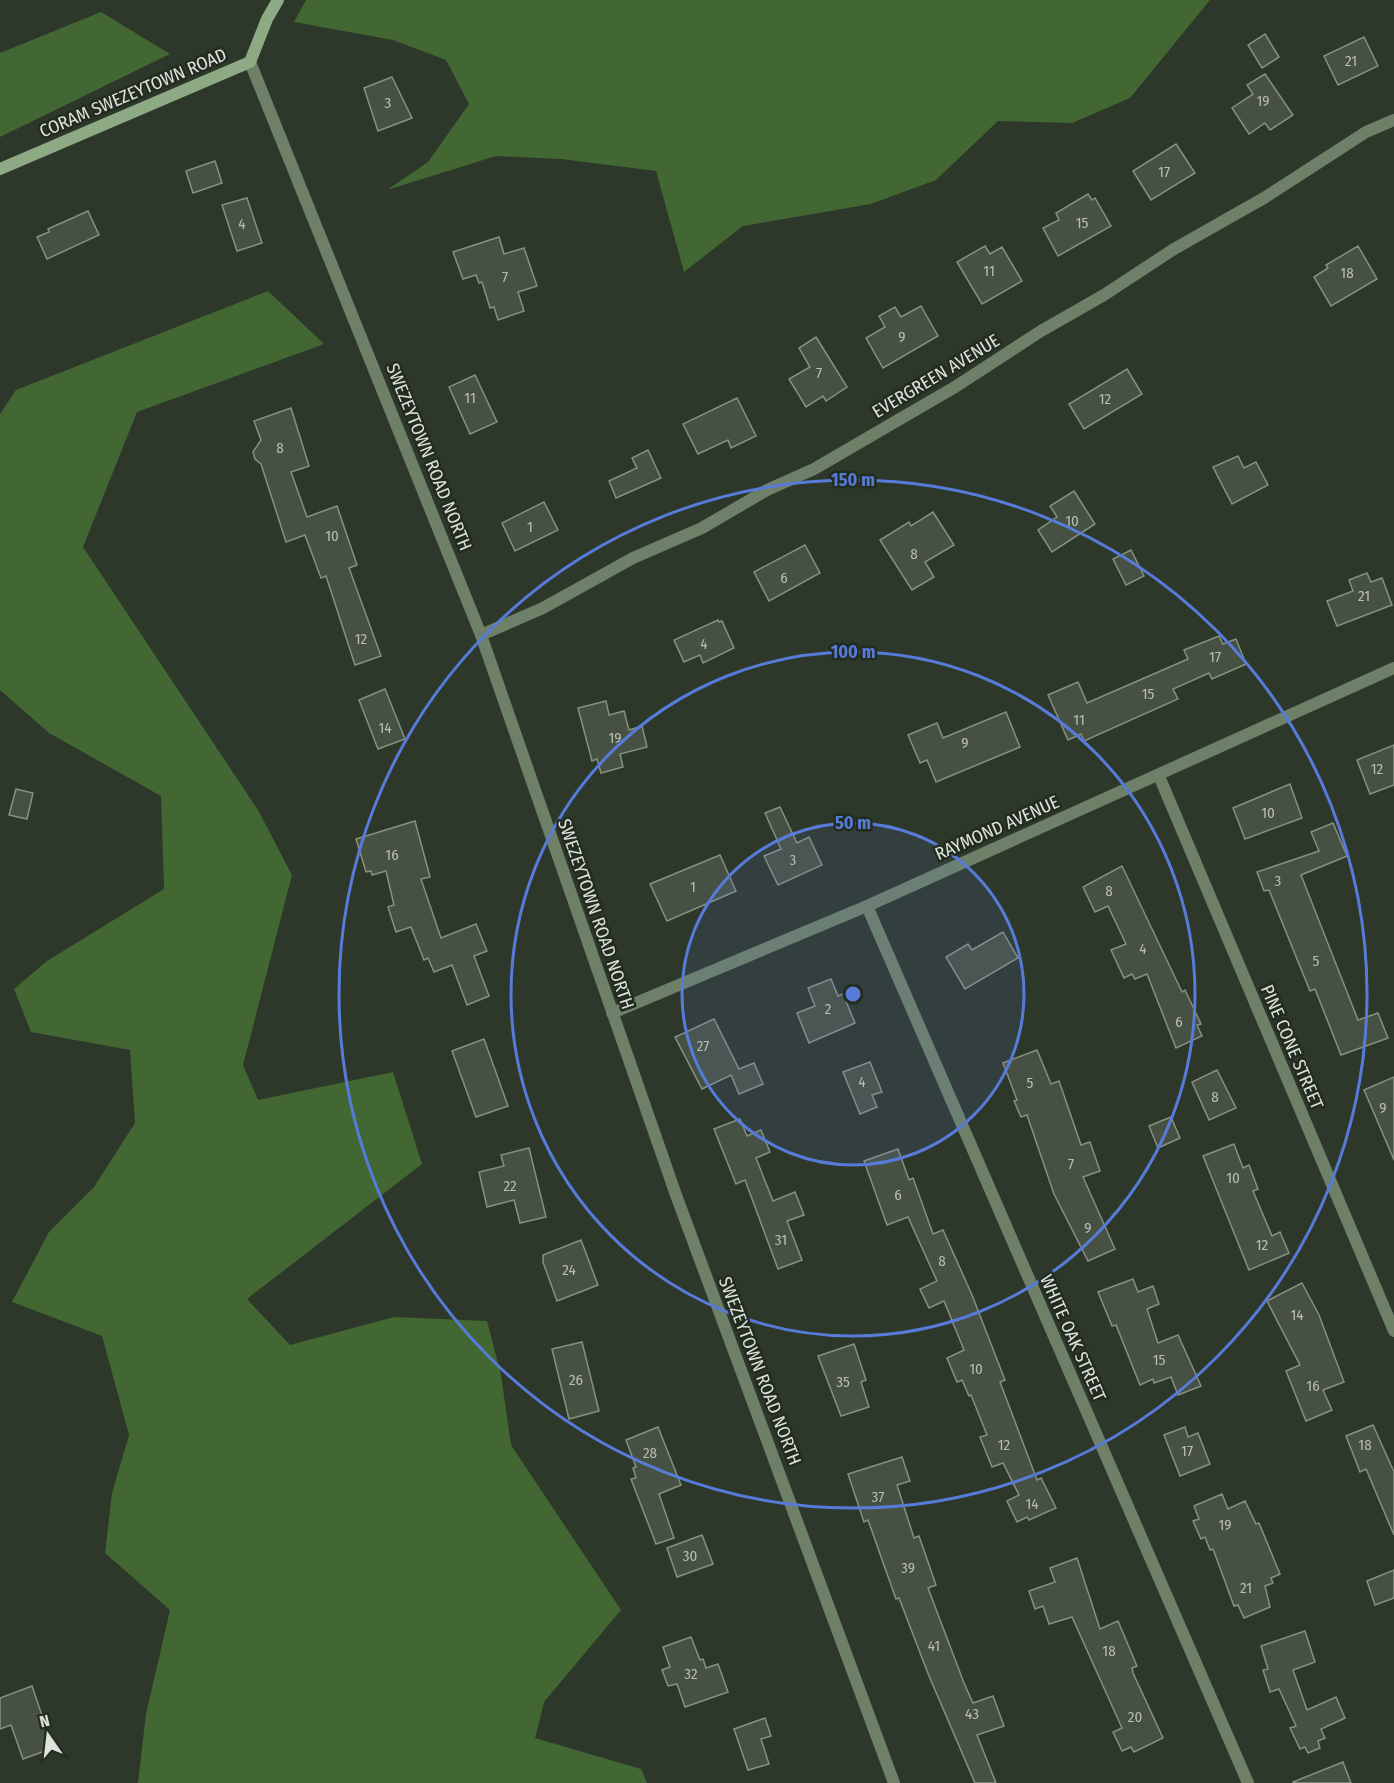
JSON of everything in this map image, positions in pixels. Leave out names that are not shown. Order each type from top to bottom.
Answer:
[{"type":"street","name":"CORAM SWEZEYTOWN ROAD","points":[[0,169],[250,62],[267,19],[278,0]]},
{"type":"street","name":"SWEZEYTOWN ROAD NORTH","points":[[250,62],[481,635],[676,1195],[894,1783]]},
{"type":"street","name":"EVERGREEN AVENUE","points":[[481,635],[543,608],[633,558],[702,528],[767,490],[814,469],[955,387],[1174,249],[1264,198],[1366,132],[1394,120]]},
{"type":"street","name":"RAYMOND AVENUE","points":[[612,1014],[867,906],[1394,668]]},
{"type":"street","name":"PINE CONE STREET","points":[[1159,776],[1394,1331]]},
{"type":"street","name":"WHITE OAK STREET","points":[[867,906],[1248,1783]]},
{"type":"green space","points":[[306,0],[1210,0],[1130,98],[1072,123],[998,121],[936,180],[871,204],[743,226],[684,272],[656,171],[561,159],[496,156],[387,190],[428,162],[469,104],[446,60],[393,40],[294,22]]},
{"type":"green space","points":[[101,12],[170,54],[0,137],[0,53]]},
{"type":"green space","points":[[268,291],[324,344],[137,412],[83,547],[258,810],[292,875],[243,1065],[258,1100],[393,1072],[422,1164],[247,1299],[290,1345],[394,1317],[487,1321],[501,1375],[511,1445],[621,1610],[544,1702],[535,1738],[641,1769],[647,1783],[138,1783],[146,1714],[170,1610],[105,1553],[112,1493],[129,1435],[102,1336],[12,1302],[49,1232],[94,1187],[135,1123],[130,1050],[31,1032],[14,989],[47,961],[164,889],[161,796],[49,733],[0,690],[0,414],[16,390]]},
{"type":"building","points":[[1265,34],[1279,57],[1262,68],[1248,45]]},
{"type":"building","points":[[1364,37],[1378,66],[1338,85],[1324,56]]},
{"type":"building","points":[[1265,74],[1293,115],[1270,130],[1265,123],[1249,134],[1232,108],[1253,94],[1247,85]]},
{"type":"building","points":[[392,77],[412,118],[378,131],[364,88]]},
{"type":"building","points":[[1176,144],[1195,173],[1151,200],[1133,171]]},
{"type":"building","points":[[215,161],[222,183],[193,193],[186,171]]},
{"type":"building","points":[[1088,194],[1092,200],[1095,198],[1111,226],[1058,256],[1043,228],[1059,220],[1056,213]]},
{"type":"building","points":[[247,198],[262,243],[237,251],[222,205]]},
{"type":"building","points":[[88,211],[99,235],[47,259],[37,237],[49,232],[48,229]]},
{"type":"building","points":[[499,237],[504,254],[524,248],[537,286],[518,292],[524,311],[498,320],[494,307],[490,308],[482,282],[479,283],[476,275],[463,279],[453,252]]},
{"type":"building","points":[[985,246],[990,254],[1002,247],[1022,281],[982,304],[957,262]]},
{"type":"building","points":[[1358,246],[1377,279],[1331,306],[1314,277],[1328,268],[1326,265]]},
{"type":"building","points":[[921,306],[938,336],[883,368],[866,338],[885,327],[879,316],[895,307],[901,317]]},
{"type":"building","points":[[816,337],[847,387],[826,401],[823,396],[806,407],[789,379],[810,367],[799,348]]},
{"type":"building","points":[[1127,369],[1142,394],[1084,429],[1069,404]]},
{"type":"building","points":[[475,375],[497,422],[470,434],[449,387]]},
{"type":"building","points":[[737,398],[756,436],[731,448],[728,440],[698,454],[683,424]]},
{"type":"building","points":[[291,408],[309,466],[291,472],[307,517],[337,506],[357,565],[349,568],[381,656],[355,665],[326,576],[321,578],[305,535],[286,542],[261,464],[255,459],[253,452],[261,440],[254,421]]},
{"type":"building","points":[[648,450],[661,478],[616,498],[609,481],[637,468],[632,458]]},
{"type":"building","points":[[1238,456],[1244,468],[1256,462],[1268,485],[1232,504],[1213,467]]},
{"type":"building","points":[[1074,491],[1095,524],[1052,552],[1038,530],[1057,517],[1050,506]]},
{"type":"building","points":[[544,502],[558,530],[515,551],[502,523]]},
{"type":"building","points":[[933,512],[954,545],[925,562],[934,577],[912,590],[880,540],[909,522],[911,526]]},
{"type":"building","points":[[805,545],[820,573],[769,601],[754,572]]},
{"type":"building","points":[[1131,550],[1144,576],[1126,585],[1113,559]]},
{"type":"building","points":[[1367,573],[1371,582],[1382,578],[1392,605],[1337,626],[1327,601],[1353,591],[1349,580]]},
{"type":"building","points":[[718,620],[722,621],[734,648],[703,663],[700,655],[684,662],[674,640]]},
{"type":"building","points":[[1219,636],[1223,644],[1236,639],[1246,664],[1212,679],[1209,673],[1173,689],[1178,699],[1084,741],[1081,734],[1068,740],[1048,695],[1078,682],[1087,703],[1188,659],[1184,650]]},
{"type":"building","points":[[385,689],[405,739],[378,749],[359,700]]},
{"type":"building","points":[[606,701],[609,715],[624,711],[629,730],[642,726],[647,747],[620,754],[623,767],[601,773],[597,759],[592,761],[578,708]]},
{"type":"building","points":[[1006,712],[1020,747],[936,782],[927,760],[920,763],[908,735],[937,723],[943,738]]},
{"type":"building","points":[[1394,745],[1394,785],[1370,794],[1357,760]]},
{"type":"building","points":[[1290,784],[1302,818],[1245,839],[1233,808]]},
{"type":"building","points":[[16,789],[33,793],[27,819],[9,815]]},
{"type":"building","points":[[780,807],[797,843],[809,837],[822,865],[778,885],[764,856],[781,849],[765,813]]},
{"type":"building","points":[[415,821],[430,877],[421,879],[441,938],[476,924],[487,951],[474,956],[489,996],[467,1005],[452,965],[434,972],[428,958],[424,960],[411,927],[396,932],[388,907],[394,905],[386,871],[372,875],[371,871],[366,872],[356,839]]},
{"type":"building","points":[[1333,823],[1347,856],[1301,875],[1358,1020],[1378,1013],[1388,1038],[1341,1055],[1315,989],[1310,991],[1269,890],[1264,891],[1257,872],[1319,851],[1311,832]]},
{"type":"building","points":[[720,855],[736,891],[667,921],[650,884]]},
{"type":"building","points":[[1122,866],[1182,992],[1185,990],[1201,1024],[1197,1025],[1202,1036],[1176,1048],[1147,974],[1135,979],[1132,974],[1124,978],[1111,950],[1126,944],[1108,906],[1095,912],[1083,887]]},
{"type":"building","points":[[1003,932],[1018,958],[965,989],[946,957],[968,944],[972,950]]},
{"type":"building","points":[[831,979],[838,996],[843,994],[855,1023],[809,1043],[797,1013],[815,1006],[808,988]]},
{"type":"building","points":[[714,1019],[739,1069],[754,1063],[763,1084],[739,1094],[731,1075],[702,1089],[675,1037]]},
{"type":"building","points":[[484,1039],[508,1106],[476,1117],[452,1051]]},
{"type":"building","points":[[1037,1050],[1051,1084],[1059,1081],[1081,1145],[1090,1142],[1100,1171],[1083,1177],[1115,1249],[1088,1261],[1054,1194],[1027,1115],[1021,1117],[1014,1101],[1017,1100],[1003,1063]]},
{"type":"building","points":[[870,1062],[882,1092],[872,1095],[877,1107],[860,1114],[843,1072]]},
{"type":"building","points":[[1217,1070],[1236,1108],[1209,1120],[1192,1082]]},
{"type":"building","points":[[1394,1077],[1394,1160],[1364,1090]]},
{"type":"building","points":[[1171,1117],[1180,1138],[1158,1148],[1149,1126]]},
{"type":"building","points":[[740,1119],[747,1136],[761,1130],[770,1152],[756,1158],[773,1201],[795,1192],[804,1215],[787,1221],[802,1260],[778,1269],[745,1180],[736,1184],[714,1129]]},
{"type":"building","points":[[1234,1144],[1243,1168],[1249,1165],[1258,1189],[1253,1191],[1272,1236],[1280,1232],[1289,1253],[1249,1270],[1203,1156]]},
{"type":"building","points":[[529,1148],[546,1217],[520,1223],[514,1200],[487,1207],[479,1172],[504,1166],[501,1155]]},
{"type":"building","points":[[898,1149],[909,1180],[913,1178],[933,1234],[943,1230],[972,1295],[1005,1380],[1000,1382],[1037,1480],[1041,1478],[1056,1508],[1029,1520],[1027,1517],[1017,1522],[1007,1501],[1019,1495],[1003,1463],[992,1467],[980,1437],[987,1435],[971,1395],[969,1396],[962,1380],[957,1382],[947,1358],[964,1350],[944,1301],[929,1308],[920,1289],[937,1281],[908,1217],[887,1225],[864,1161]]},
{"type":"building","points":[[581,1240],[598,1285],[557,1301],[543,1262],[543,1255]]},
{"type":"building","points":[[1133,1279],[1138,1292],[1153,1286],[1159,1304],[1147,1309],[1158,1343],[1178,1335],[1201,1386],[1178,1395],[1171,1377],[1154,1383],[1153,1379],[1140,1385],[1116,1325],[1112,1326],[1098,1292]]},
{"type":"building","points":[[1302,1283],[1319,1315],[1344,1382],[1323,1390],[1332,1410],[1306,1421],[1286,1371],[1300,1365],[1267,1301]]},
{"type":"building","points":[[582,1342],[599,1411],[569,1419],[552,1349]]},
{"type":"building","points":[[854,1344],[866,1380],[861,1382],[869,1407],[841,1416],[818,1356]]},
{"type":"building","points":[[1373,1425],[1394,1472],[1394,1535],[1366,1469],[1360,1472],[1346,1436]]},
{"type":"building","points":[[658,1427],[681,1485],[659,1494],[674,1538],[656,1544],[631,1479],[636,1478],[633,1468],[636,1467],[626,1440]]},
{"type":"building","points":[[1185,1427],[1188,1437],[1198,1433],[1210,1464],[1180,1476],[1164,1435]]},
{"type":"building","points":[[902,1457],[910,1481],[897,1485],[914,1538],[919,1536],[936,1585],[928,1588],[964,1683],[973,1703],[993,1696],[1004,1726],[977,1735],[996,1783],[975,1783],[929,1676],[899,1598],[896,1599],[868,1520],[864,1522],[848,1474]]},
{"type":"building","points":[[1222,1494],[1228,1509],[1245,1501],[1256,1524],[1259,1523],[1280,1574],[1271,1578],[1273,1583],[1265,1586],[1270,1607],[1244,1618],[1238,1605],[1234,1606],[1213,1549],[1210,1550],[1205,1537],[1201,1539],[1193,1521],[1199,1519],[1194,1506]]},
{"type":"building","points":[[702,1535],[713,1564],[677,1577],[667,1548]]},
{"type":"building","points":[[1077,1558],[1100,1629],[1118,1621],[1137,1666],[1132,1668],[1133,1673],[1163,1738],[1134,1752],[1131,1747],[1122,1751],[1113,1732],[1122,1728],[1072,1617],[1049,1624],[1043,1606],[1035,1609],[1029,1591],[1055,1582],[1050,1568]]},
{"type":"building","points":[[1394,1570],[1394,1598],[1375,1605],[1367,1581]]},
{"type":"building","points":[[1305,1631],[1315,1662],[1293,1670],[1307,1710],[1336,1697],[1345,1718],[1321,1729],[1325,1738],[1318,1741],[1320,1748],[1308,1753],[1305,1747],[1300,1749],[1290,1728],[1296,1726],[1279,1689],[1270,1692],[1263,1670],[1268,1669],[1261,1646]]},
{"type":"building","points":[[691,1637],[700,1660],[703,1659],[706,1668],[718,1664],[728,1692],[685,1707],[677,1684],[668,1686],[662,1670],[670,1667],[663,1647]]},
{"type":"building","points":[[32,1686],[53,1748],[23,1759],[11,1725],[0,1729],[0,1698]]},
{"type":"building","points":[[765,1718],[771,1736],[761,1739],[769,1764],[748,1770],[734,1729]]},
{"type":"building","points":[[1343,1762],[1351,1783],[1293,1783],[1293,1782]]}]
